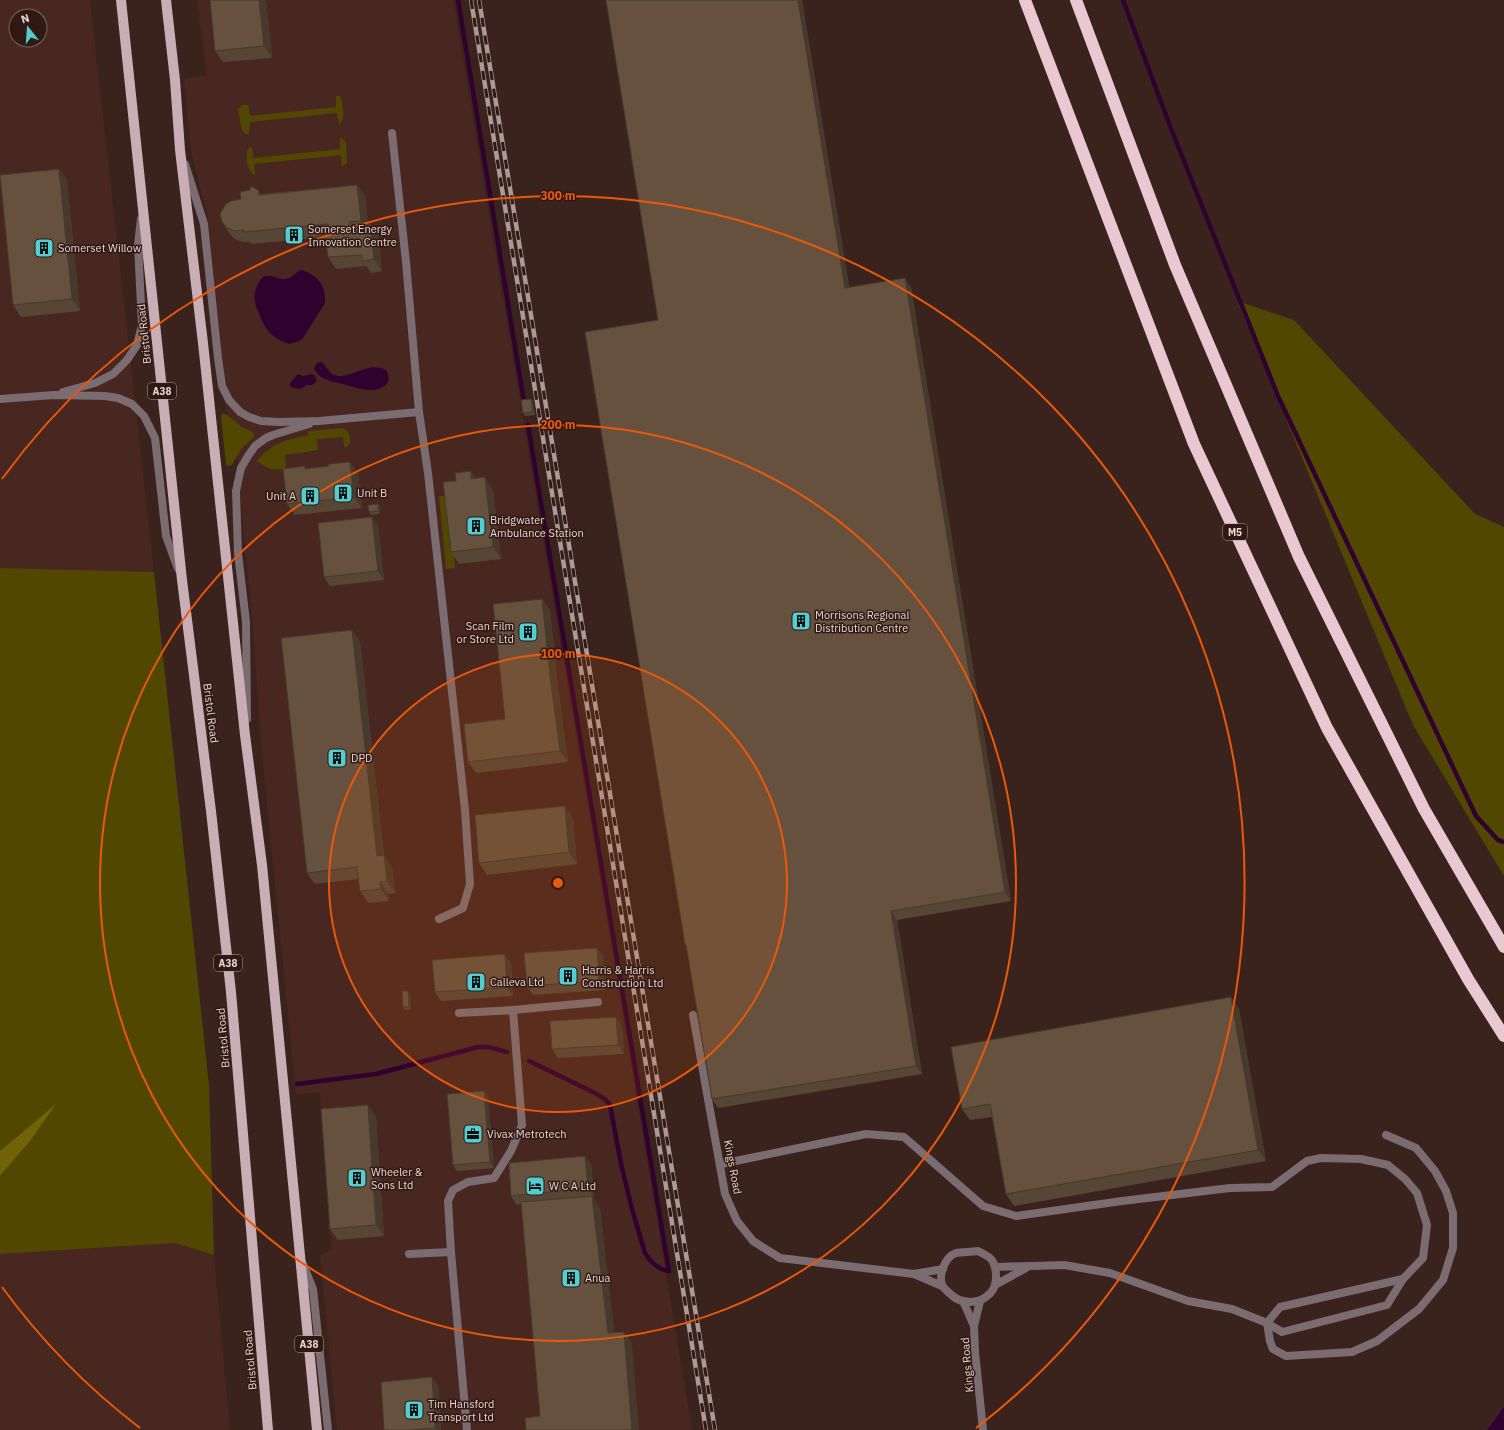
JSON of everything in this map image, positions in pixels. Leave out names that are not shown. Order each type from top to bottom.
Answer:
[{"type":"highway","name":"M5","points":[[1026,0],[1194,444],[1326,728],[1468,979],[1504,1036]]},
{"type":"highway","points":[[1076,0],[1175,265],[1299,556],[1424,809],[1504,947]]},
{"type":"main road","name":"Bristol Road","points":[[122,0],[182,580],[211,811],[229,976],[268,1430]]},
{"type":"main road","name":"A38","points":[[166,0],[175,80],[180,150],[203,343],[248,761],[262,865],[317,1430]]},
{"type":"street","points":[[392,133],[406,262],[419,412],[428,473],[452,684],[465,810],[470,884],[463,908],[438,919]]},
{"type":"street","points":[[180,150],[204,224],[218,358],[222,386],[229,400],[240,412],[262,421],[319,421],[419,412]]},
{"type":"street","points":[[54,395],[95,383],[112,374],[127,360],[136,345],[142,326],[138,245],[142,202]]},
{"type":"street","points":[[0,399],[54,395],[105,396],[118,398],[132,404],[144,416],[155,438],[166,536],[182,580]]},
{"type":"street","points":[[248,761],[246,622],[238,553],[236,491],[241,468],[255,446],[273,435],[319,421]]},
{"type":"street","points":[[458,1013],[513,1010],[598,1002]]},
{"type":"street","points":[[467,1430],[451,1252],[448,1201],[453,1190],[468,1182],[494,1178],[511,1151],[522,1125],[513,1010]]},
{"type":"street","name":"Kings Road","points":[[693,1015],[721,1164],[725,1194],[737,1221],[753,1241],[780,1258],[914,1274],[943,1269]]},
{"type":"street","points":[[721,1164],[866,1134],[904,1137],[982,1206],[1016,1216],[1230,1188],[1272,1187],[1307,1161],[1321,1158],[1361,1159],[1388,1165],[1405,1179],[1417,1193],[1427,1226],[1423,1258],[1403,1279],[1387,1305],[1282,1332],[1232,1309],[1188,1301],[1110,1273],[1064,1265],[996,1268]]},
{"type":"street","points":[[1386,1135],[1416,1148],[1435,1171],[1446,1191],[1453,1213],[1453,1248],[1444,1280],[1419,1309],[1377,1341],[1352,1352],[1286,1356],[1273,1349],[1267,1324],[1280,1307],[1403,1279]]},
{"type":"street","points":[[914,1274],[942,1286],[951,1295],[963,1301],[980,1301],[991,1293],[996,1284],[996,1268],[990,1258],[978,1251],[956,1253],[949,1257],[943,1269],[941,1278],[942,1286]]},
{"type":"street","points":[[409,1254],[451,1252]]},
{"type":"street","points":[[301,1257],[313,1289],[328,1430]]},
{"type":"street","points":[[996,1284],[1028,1267]]},
{"type":"street","name":"Kings Road","points":[[963,1301],[974,1326],[975,1352],[983,1430]]},
{"type":"street","points":[[974,1326],[980,1301]]},
{"type":"shaded area","points":[[0,0],[90,0],[154,572],[0,568]]},
{"type":"shaded area","points":[[197,0],[453,0],[692,1430],[337,1430],[320,1255],[332,1249],[328,1223],[332,1223],[320,1092],[296,1095],[262,754],[252,617],[237,460],[225,405],[208,219],[191,150],[184,79],[207,75]]},
{"type":"shaded area","points":[[336,96],[340,96],[343,107],[343,120],[339,125],[337,113],[250,122],[249,134],[245,134],[242,130],[238,109],[242,105],[248,105],[250,116],[336,107]]},
{"type":"shaded area","points":[[340,138],[346,143],[347,163],[342,167],[341,155],[254,164],[255,175],[248,167],[247,151],[252,147],[253,158],[340,149]]},
{"type":"shaded area","points":[[301,270],[312,275],[320,282],[324,291],[325,303],[303,338],[289,344],[270,333],[264,325],[256,304],[255,291],[263,277],[272,276],[287,279]]},
{"type":"shaded area","points":[[1237,301],[1294,320],[1475,514],[1504,527],[1504,876],[1413,725]]},
{"type":"shaded area","points":[[321,362],[332,374],[340,376],[374,367],[380,368],[387,371],[389,380],[385,385],[374,390],[361,389],[330,381],[322,378],[314,368],[317,363]]},
{"type":"shaded area","points":[[298,374],[303,376],[312,374],[315,376],[317,381],[312,385],[306,385],[301,389],[294,388],[290,386],[290,383]]},
{"type":"shaded area","points":[[223,413],[242,427],[254,433],[254,437],[241,449],[232,465],[229,466],[226,465],[221,416]]},
{"type":"shaded area","points":[[342,428],[348,432],[350,436],[350,443],[347,447],[344,447],[343,437],[317,439],[318,450],[285,455],[286,470],[270,469],[257,461],[262,455],[278,444],[291,439],[306,436],[308,435],[308,431]]},
{"type":"shaded area","points":[[439,496],[448,498],[455,568],[446,569]]},
{"type":"shaded area","points":[[0,568],[154,572],[209,1085],[214,1255],[175,1243],[0,1254],[0,1176],[30,1141],[54,1106],[0,1151]]},
{"type":"shaded area","points":[[56,1104],[30,1141],[0,1176],[0,1151]]},
{"type":"shaded area","points":[[175,1243],[214,1255],[230,1430],[0,1430],[0,1254]]},
{"type":"shaded area","points":[[1504,1407],[1504,1430],[1487,1430]]},
{"type":"building","points":[[210,0],[259,0],[264,46],[215,51]]},
{"type":"building","name":"Morrisons Regional Distribution Centre","points":[[606,0],[798,0],[845,288],[905,278],[1005,892],[891,911],[916,1066],[712,1099],[685,944],[585,332],[658,320]]},
{"type":"building","name":"Somerset Willow","points":[[59,169],[72,299],[13,305],[0,175]]},
{"type":"building","name":"Somerset Energy Innovation Centre","points":[[357,185],[361,221],[349,222],[350,226],[370,224],[374,259],[363,261],[362,255],[328,257],[324,229],[329,228],[328,224],[244,232],[244,230],[235,231],[227,228],[222,222],[220,214],[226,204],[231,201],[241,199],[240,192],[250,190],[251,186],[258,190],[259,195]]},
{"type":"building","points":[[531,399],[533,412],[523,413],[521,400]]},
{"type":"building","points":[[350,462],[354,497],[287,504],[283,469],[305,466],[305,469],[329,466],[328,464]]},
{"type":"building","name":"Bridgwater Ambulance Station","points":[[471,471],[471,479],[485,477],[493,547],[451,552],[443,482],[456,481],[455,473]]},
{"type":"building","points":[[378,504],[378,511],[369,512],[368,505]]},
{"type":"building","points":[[372,517],[378,571],[324,577],[318,523]]},
{"type":"building","points":[[542,599],[560,751],[468,762],[464,724],[505,719],[493,604]]},
{"type":"building","name":"DPD","points":[[352,630],[377,856],[384,855],[387,881],[380,882],[381,889],[360,891],[357,867],[307,873],[281,638]]},
{"type":"building","points":[[565,806],[569,852],[479,863],[475,815]]},
{"type":"building","name":"Harris & Harris Construction Ltd","points":[[597,948],[599,981],[527,986],[524,953]]},
{"type":"building","name":"Calleva Ltd","points":[[505,954],[507,988],[435,992],[432,960]]},
{"type":"building","points":[[402,991],[408,991],[409,1007],[403,1007]]},
{"type":"building","points":[[1231,997],[1258,1150],[1006,1194],[990,1104],[962,1109],[951,1047]]},
{"type":"building","points":[[616,1017],[618,1045],[552,1049],[550,1021]]},
{"type":"building","name":"Vivax Metrotech","points":[[484,1091],[490,1162],[453,1165],[447,1094]]},
{"type":"building","name":"Wheeler & Sons Ltd","points":[[368,1105],[376,1225],[330,1229],[321,1109]]},
{"type":"building","points":[[585,1156],[588,1188],[511,1196],[509,1163]]},
{"type":"building","name":"Anua","points":[[592,1196],[608,1333],[624,1332],[632,1430],[526,1430],[525,1418],[540,1416],[521,1202]]},
{"type":"building","name":"Tim Hansford Transport Ltd","points":[[432,1377],[435,1428],[384,1430],[381,1382]]},
{"type":"waterway","points":[[458,0],[524,401]]},
{"type":"waterway","points":[[1123,0],[1170,126],[1278,396],[1476,816],[1498,840],[1504,842]]},
{"type":"waterway","points":[[528,425],[669,1271],[655,1265],[645,1253],[621,1164],[610,1105],[606,1100],[597,1094],[529,1061]]},
{"type":"waterway","points":[[297,1084],[376,1074],[478,1047],[488,1047],[507,1052]]},
{"type":"railway","points":[[471,0],[706,1430]]},
{"type":"railway","points":[[479,0],[715,1430]]},
{"type":"place","name":"Somerset Energy Innovation Centre","points":[[294,235]]},
{"type":"place","name":"Somerset Willow","points":[[44,248]]},
{"type":"place","name":"Unit B","points":[[343,493]]},
{"type":"place","name":"Unit A","points":[[310,496]]},
{"type":"place","name":"Bridgwater Ambulance Station","points":[[476,526]]},
{"type":"place","name":"Morrisons Regional Distribution Centre","points":[[801,621]]},
{"type":"place","name":"Scan Film or Store Ltd","points":[[528,632]]},
{"type":"place","name":"DPD","points":[[337,758]]},
{"type":"place","name":"Harris & Harris Construction Ltd","points":[[568,976]]},
{"type":"place","name":"Calleva Ltd","points":[[476,982]]},
{"type":"place","name":"Vivax Metrotech","points":[[473,1134]]},
{"type":"place","name":"Wheeler & Sons Ltd","points":[[357,1178]]},
{"type":"place","name":"W C A Ltd","points":[[535,1186]]},
{"type":"place","name":"Anua","points":[[571,1278]]},
{"type":"place","name":"Tim Hansford Transport Ltd","points":[[414,1410]]}]
